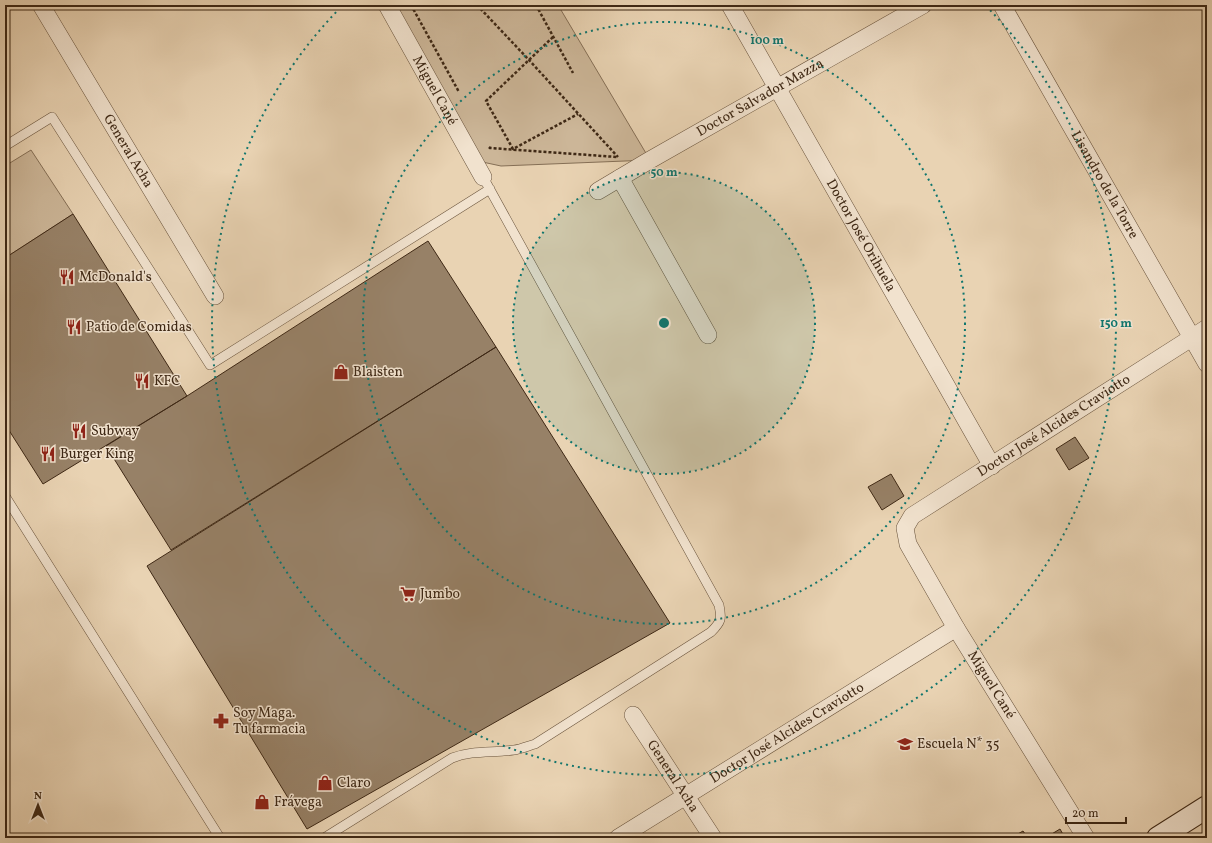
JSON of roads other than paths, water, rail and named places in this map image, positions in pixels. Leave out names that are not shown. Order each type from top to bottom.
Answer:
[{"type":"main road","points":[[1158,838],[1207,807]]},
{"type":"street","name":"General Acha","points":[[41,5],[215,296]]},
{"type":"street","name":"Miguel Cané","points":[[387,5],[486,183]]},
{"type":"street","name":"Doctor José Orihuela","points":[[730,5],[992,466]]},
{"type":"street","name":"Doctor Salvador Mazza","points":[[598,191],[924,5]]},
{"type":"street","name":"Lisandro de la Torre","points":[[1002,5],[1207,364]]},
{"type":"street","points":[[620,178],[708,335]]},
{"type":"street","name":"Doctor José Alcides Craviotto","points":[[905,528],[912,516],[1207,328]]},
{"type":"street","name":"Miguel Cané","points":[[905,528],[908,544],[956,628],[1086,838]]},
{"type":"street","name":"Doctor José Alcides Craviotto","points":[[618,838],[956,628]]},
{"type":"street","name":"General Acha","points":[[633,715],[712,838]]},
{"type":"lane","points":[[5,146],[52,117],[210,365],[486,183],[719,605],[721,614],[719,624],[711,632],[535,744],[513,750],[471,752],[452,758],[324,838]]},
{"type":"lane","points":[[5,496],[220,838]]},
{"type":"place","name":"McDonald's","points":[[67,277]]},
{"type":"place","name":"Patio de Comidas","points":[[74,327]]},
{"type":"place","name":"Blaisten","points":[[341,372]]},
{"type":"place","name":"KFC","points":[[142,381]]},
{"type":"place","name":"Subway","points":[[79,431]]},
{"type":"place","name":"Burger King","points":[[48,454]]},
{"type":"place","name":"Jumbo","points":[[408,594]]},
{"type":"place","name":"Soy Maga. Tu farmacia","points":[[221,721]]},
{"type":"place","name":"Escuela N* 35","points":[[905,744]]},
{"type":"place","name":"Claro","points":[[325,783]]},
{"type":"place","name":"Frávega","points":[[262,802]]}]
